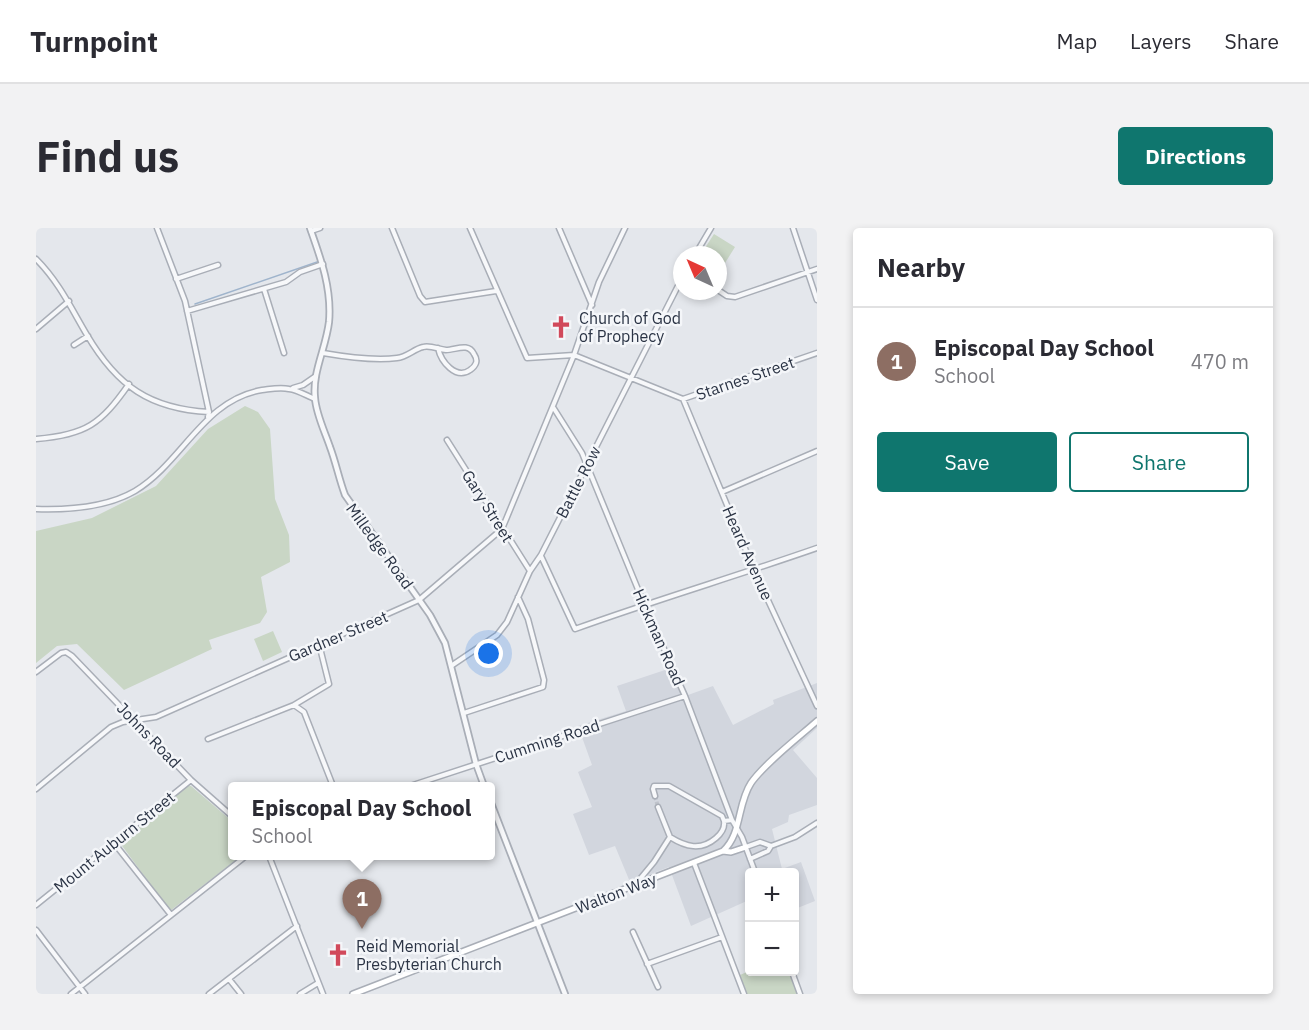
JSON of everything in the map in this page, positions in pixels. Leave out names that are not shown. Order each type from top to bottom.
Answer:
[{"type":"main road","points":[[723,851],[732,843],[744,798],[752,782],[817,721]]},
{"type":"main road","name":"Walton Way","points":[[353,994],[723,851],[731,852],[746,847]]},
{"type":"street","points":[[157,228],[187,311],[209,412],[208,418]]},
{"type":"street","points":[[311,230],[320,228]]},
{"type":"street","points":[[392,228],[420,296],[425,302],[496,291]]},
{"type":"street","points":[[470,228],[527,358],[574,355]]},
{"type":"street","points":[[559,228],[592,305]]},
{"type":"street","name":"Gardner Street","points":[[36,789],[111,727],[133,719],[156,717],[419,600],[502,529],[574,355],[599,282],[625,228]]},
{"type":"street","points":[[700,246],[711,228]]},
{"type":"street","points":[[793,228],[817,300]]},
{"type":"street","name":"Milledge Road","points":[[311,230],[323,264],[329,300],[329,322],[316,376],[315,399],[345,495],[437,626],[446,643],[483,782]]},
{"type":"street","points":[[36,260],[49,273],[69,301],[87,336],[111,369],[141,396],[159,404],[209,412]]},
{"type":"street","points":[[187,311],[286,282],[300,272],[323,264]]},
{"type":"street","points":[[176,279],[218,265]]},
{"type":"street","points":[[727,296],[735,297],[817,269]]},
{"type":"street","points":[[264,289],[284,353]]},
{"type":"street","name":"Battle Row","points":[[451,666],[497,635],[507,622],[530,571],[541,555],[673,296]]},
{"type":"street","points":[[36,329],[69,301]]},
{"type":"street","points":[[74,345],[87,336]]},
{"type":"street","points":[[323,353],[380,359],[399,358],[426,346],[438,348],[450,350],[465,347],[471,349],[477,360],[475,366],[468,372],[460,374],[453,371],[439,355],[438,348]]},
{"type":"street","name":"Starnes Street","points":[[574,355],[683,399],[817,353]]},
{"type":"street","points":[[292,389],[316,376]]},
{"type":"street","points":[[36,439],[71,434],[95,423],[111,410],[129,384]]},
{"type":"street","points":[[36,509],[97,504],[119,499],[133,492],[162,471],[208,418],[228,402],[242,395],[276,388],[292,389],[315,399]]},
{"type":"street","name":"Heard Avenue","points":[[683,399],[754,570],[817,705]]},
{"type":"street","name":"Hickman Road","points":[[553,406],[582,453],[644,604],[685,696],[732,820],[746,847],[753,868]]},
{"type":"street","name":"Gary Street","points":[[447,440],[530,571]]},
{"type":"street","points":[[722,492],[817,451]]},
{"type":"street","points":[[541,555],[575,629],[644,604],[817,548]]},
{"type":"street","points":[[464,713],[543,687],[528,619],[518,596]]},
{"type":"street","points":[[208,740],[294,705],[329,684],[319,644]]},
{"type":"street","name":"Johns Road","points":[[36,672],[57,655],[66,652],[72,656],[191,780],[228,813]]},
{"type":"street","name":"Cumming Road","points":[[422,782],[685,696]]},
{"type":"street","points":[[294,705],[304,712],[331,782]]},
{"type":"street","name":"Mount Auburn Street","points":[[36,905],[191,780]]},
{"type":"street","points":[[655,796],[652,789],[654,786],[669,786],[722,816],[724,826],[720,834],[702,847],[690,847],[670,837],[658,807]]},
{"type":"street","points":[[495,813],[565,994]]},
{"type":"street","points":[[724,821],[732,820]]},
{"type":"street","points":[[750,859],[768,851],[771,846],[795,837],[817,823]]},
{"type":"street","points":[[634,886],[654,862],[670,837]]},
{"type":"street","points":[[746,847],[760,842],[771,846]]},
{"type":"street","points":[[114,843],[171,915]]},
{"type":"street","points":[[71,994],[240,860]]},
{"type":"street","points":[[271,860],[323,994]]},
{"type":"street","points":[[694,863],[744,994]]},
{"type":"street","points":[[209,994],[297,926]]},
{"type":"street","points":[[36,930],[85,994]]},
{"type":"street","points":[[633,932],[657,987]]},
{"type":"street","points":[[647,964],[722,937]]},
{"type":"street","points":[[793,976],[800,994]]},
{"type":"street","points":[[229,979],[242,994]]},
{"type":"street","points":[[300,994],[318,983]]},
{"type":"shaded area","points":[[674,667],[688,695],[713,686],[733,725],[774,704],[773,700],[817,683],[817,728],[793,750],[817,778],[817,805],[789,815],[788,822],[772,829],[782,868],[745,868],[745,902],[691,926],[669,867],[630,882],[615,846],[589,855],[573,814],[592,807],[578,772],[592,765],[578,726],[626,711],[617,686]]},
{"type":"shaded area","points":[[801,862],[815,901],[799,907],[799,868],[785,868]]},
{"type":"green space","points":[[714,234],[735,247],[727,260],[727,246],[706,246]]},
{"type":"green space","points":[[245,406],[258,412],[270,429],[275,499],[289,535],[290,562],[261,577],[267,612],[260,623],[209,640],[212,649],[124,690],[77,644],[57,646],[36,663],[36,531],[92,518],[156,486],[208,429]]},
{"type":"green space","points":[[273,631],[282,652],[263,661],[254,639]]},
{"type":"green space","points":[[187,786],[191,786],[228,818],[228,860],[236,860],[170,911],[120,843]]},
{"type":"green space","points":[[745,973],[745,976],[790,976],[797,994],[747,994],[740,975]]},
{"type":"waterway","points":[[195,304],[320,261]]},
{"type":"tunnel","points":[[655,796],[658,807]]},
{"type":"place","name":"Church of God of Prophecy","points":[[561,327]]},
{"type":"place","name":"Episcopal Day School","points":[[362,929]]},
{"type":"place","name":"Reid Memorial Presbyterian Church","points":[[338,955]]}]
